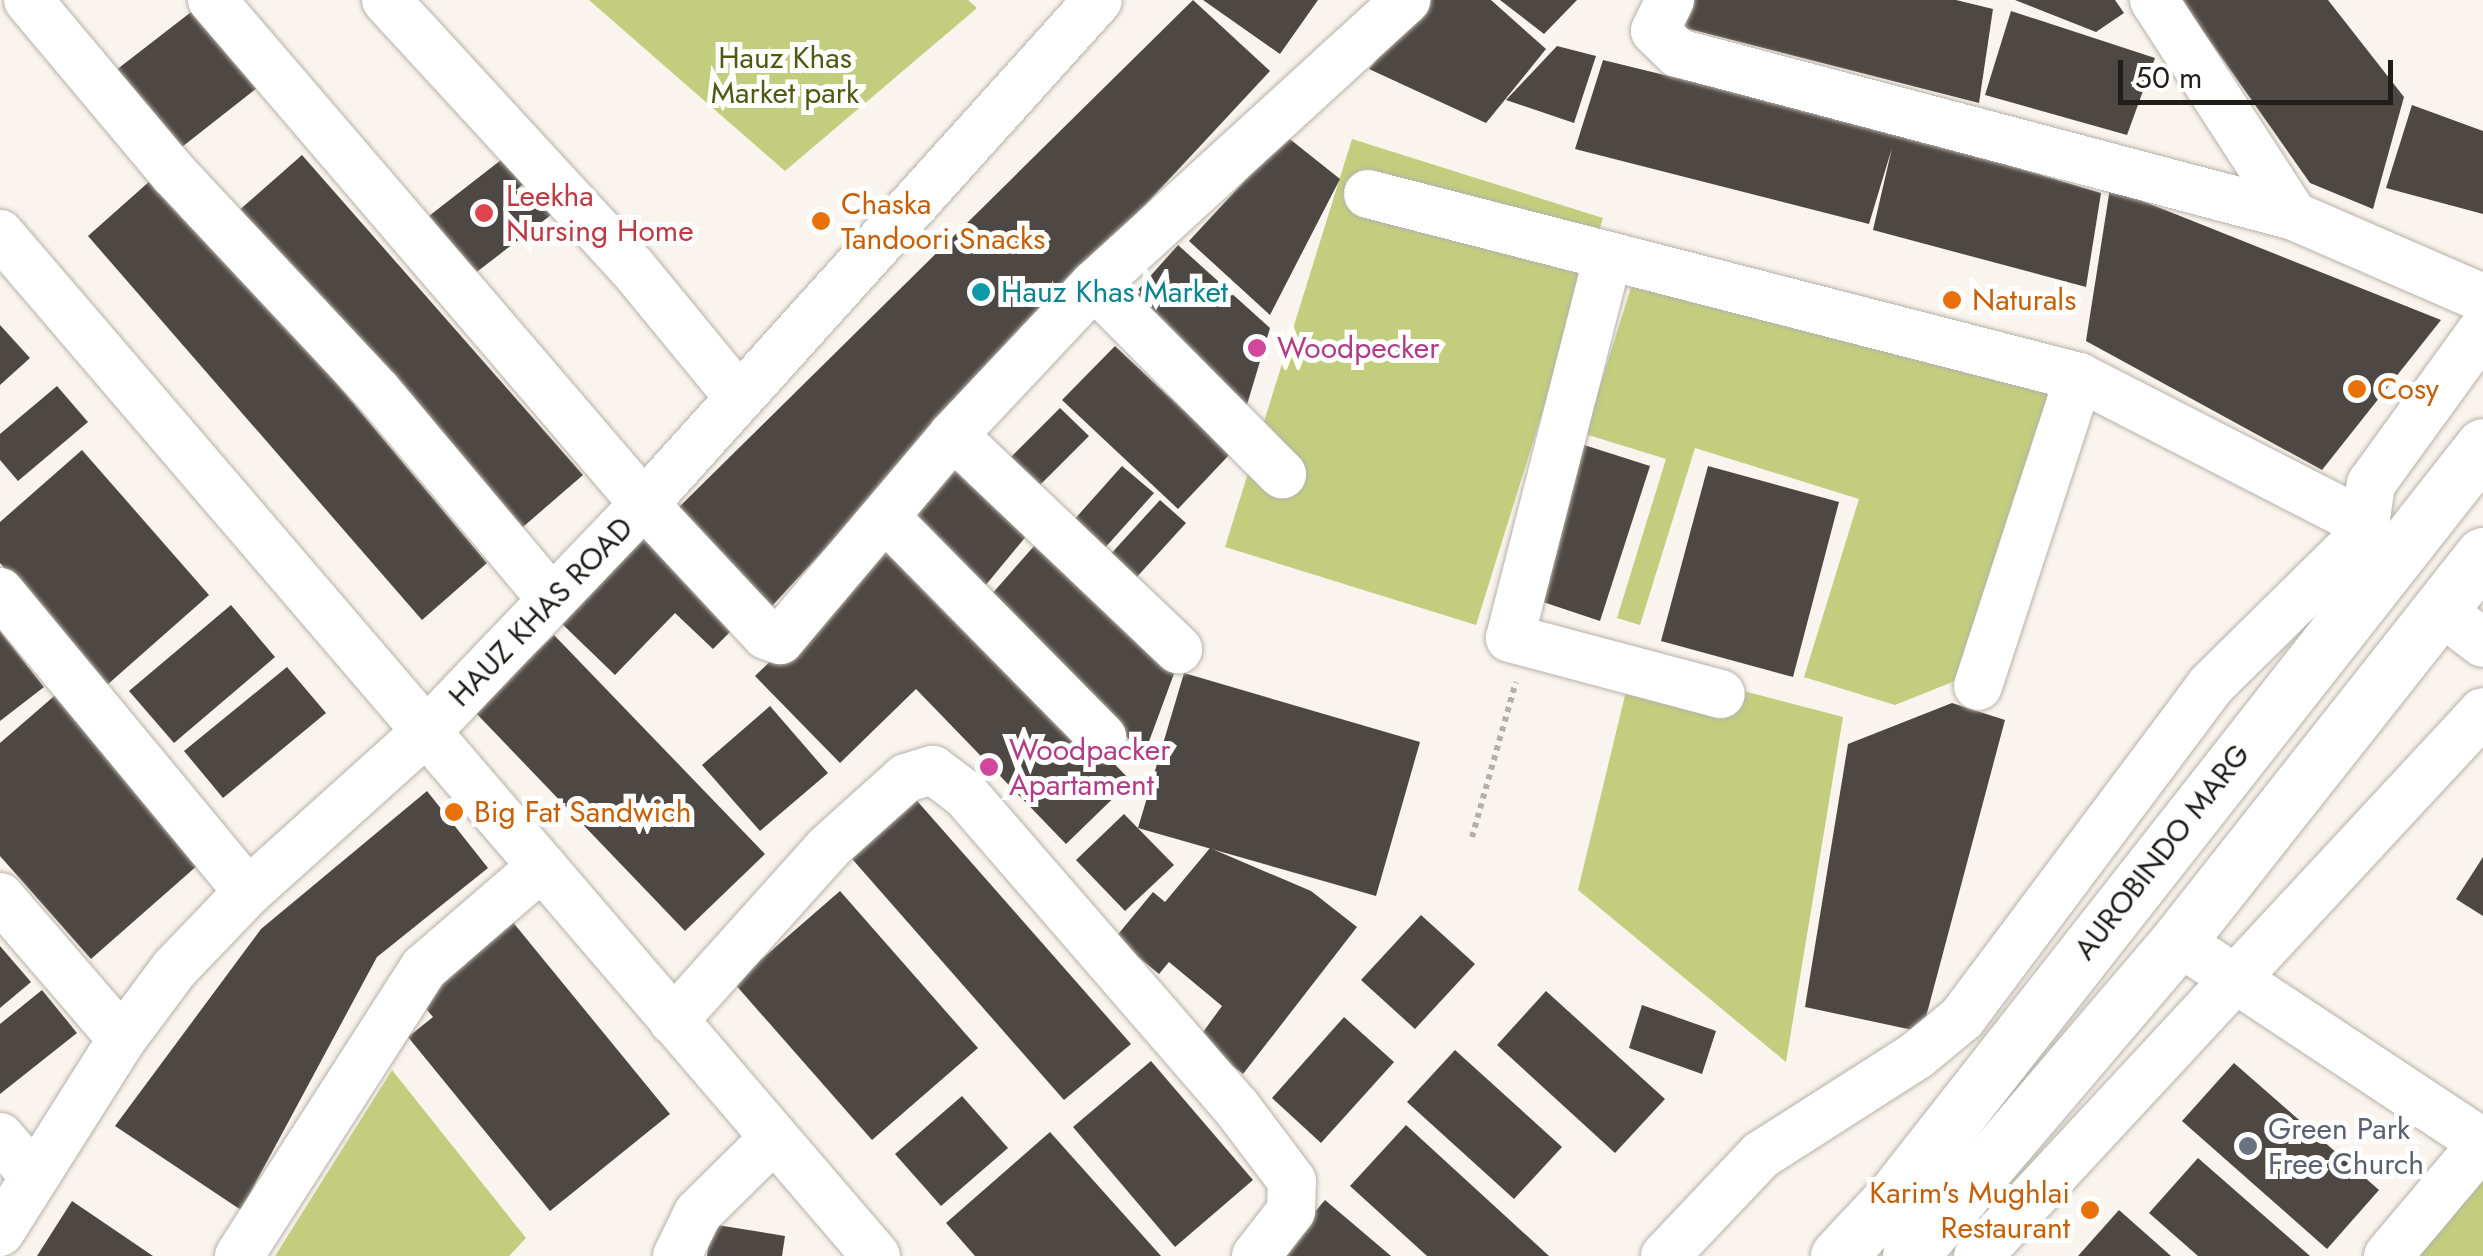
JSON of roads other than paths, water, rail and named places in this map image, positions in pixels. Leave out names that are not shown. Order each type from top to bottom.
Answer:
[{"type":"highway","name":"AUROBINDO MARG","points":[[1838,1256],[1895,1195],[2483,446]]},
{"type":"highway","points":[[1910,1256],[2178,942],[2483,556]]},
{"type":"street","points":[[28,0],[174,174],[377,391],[550,597]]},
{"type":"street","points":[[212,0],[644,504],[766,635],[780,640],[953,434],[1094,286],[1406,0]]},
{"type":"street","points":[[386,0],[631,266],[737,395]]},
{"type":"street","name":"HAUZ KHAS ROAD","points":[[0,1232],[122,1039],[176,968],[248,892],[426,732],[550,597],[644,504],[737,395],[1098,0]]},
{"type":"street","points":[[1670,0],[1656,36],[1678,53],[2294,216],[2483,298]]},
{"type":"street","points":[[2154,0],[2294,216]]},
{"type":"street","points":[[1368,194],[2079,377],[2362,530]]},
{"type":"street","points":[[0,234],[772,1140],[876,1256]]},
{"type":"street","points":[[1608,256],[1510,638],[1720,694]]},
{"type":"street","points":[[1094,286],[1282,474]]},
{"type":"street","points":[[2366,592],[2362,530],[2371,484],[2483,329]]},
{"type":"street","points":[[1978,686],[2079,377]]},
{"type":"street","points":[[953,434],[1178,649]]},
{"type":"street","points":[[886,518],[1102,737]]},
{"type":"street","points":[[1665,1256],[1761,1154],[1916,1056],[1962,1018],[2210,686],[2362,530]]},
{"type":"street","points":[[0,592],[248,892]]},
{"type":"street","points":[[2440,610],[2483,642]]},
{"type":"street","points":[[1978,1256],[2483,712]]},
{"type":"street","points":[[674,1021],[828,848],[906,778],[933,770],[964,792],[1237,1108],[1292,1182],[1292,1211],[1256,1256]]},
{"type":"street","points":[[239,1256],[424,968],[542,866]]},
{"type":"street","points":[[0,898],[122,1039]]},
{"type":"street","points":[[2178,942],[2483,1143],[2388,1256]]},
{"type":"street","points":[[0,1137],[34,1176]]},
{"type":"street","points":[[677,1256],[698,1213],[772,1140]]},
{"type":"place","name":"Leekha Nursing Home","points":[[484,213]]},
{"type":"place","name":"Chaska Tandoori Snacks","points":[[821,221]]},
{"type":"place","name":"Hauz Khas Market","points":[[981,292]]},
{"type":"place","name":"Naturals","points":[[1952,300]]},
{"type":"place","name":"Woodpecker","points":[[1257,348]]},
{"type":"place","name":"Cosy","points":[[2357,389]]},
{"type":"place","name":"Woodpacker Apartament","points":[[989,767]]},
{"type":"place","name":"Big Fat Sandwich","points":[[454,812]]},
{"type":"place","name":"Green Park Free Church","points":[[2248,1146]]},
{"type":"place","name":"Karim's Mughlai Restaurant","points":[[2090,1210]]},
{"type":"park label","name":"Hauz Khas Market park","points":[[785,75]]}]
